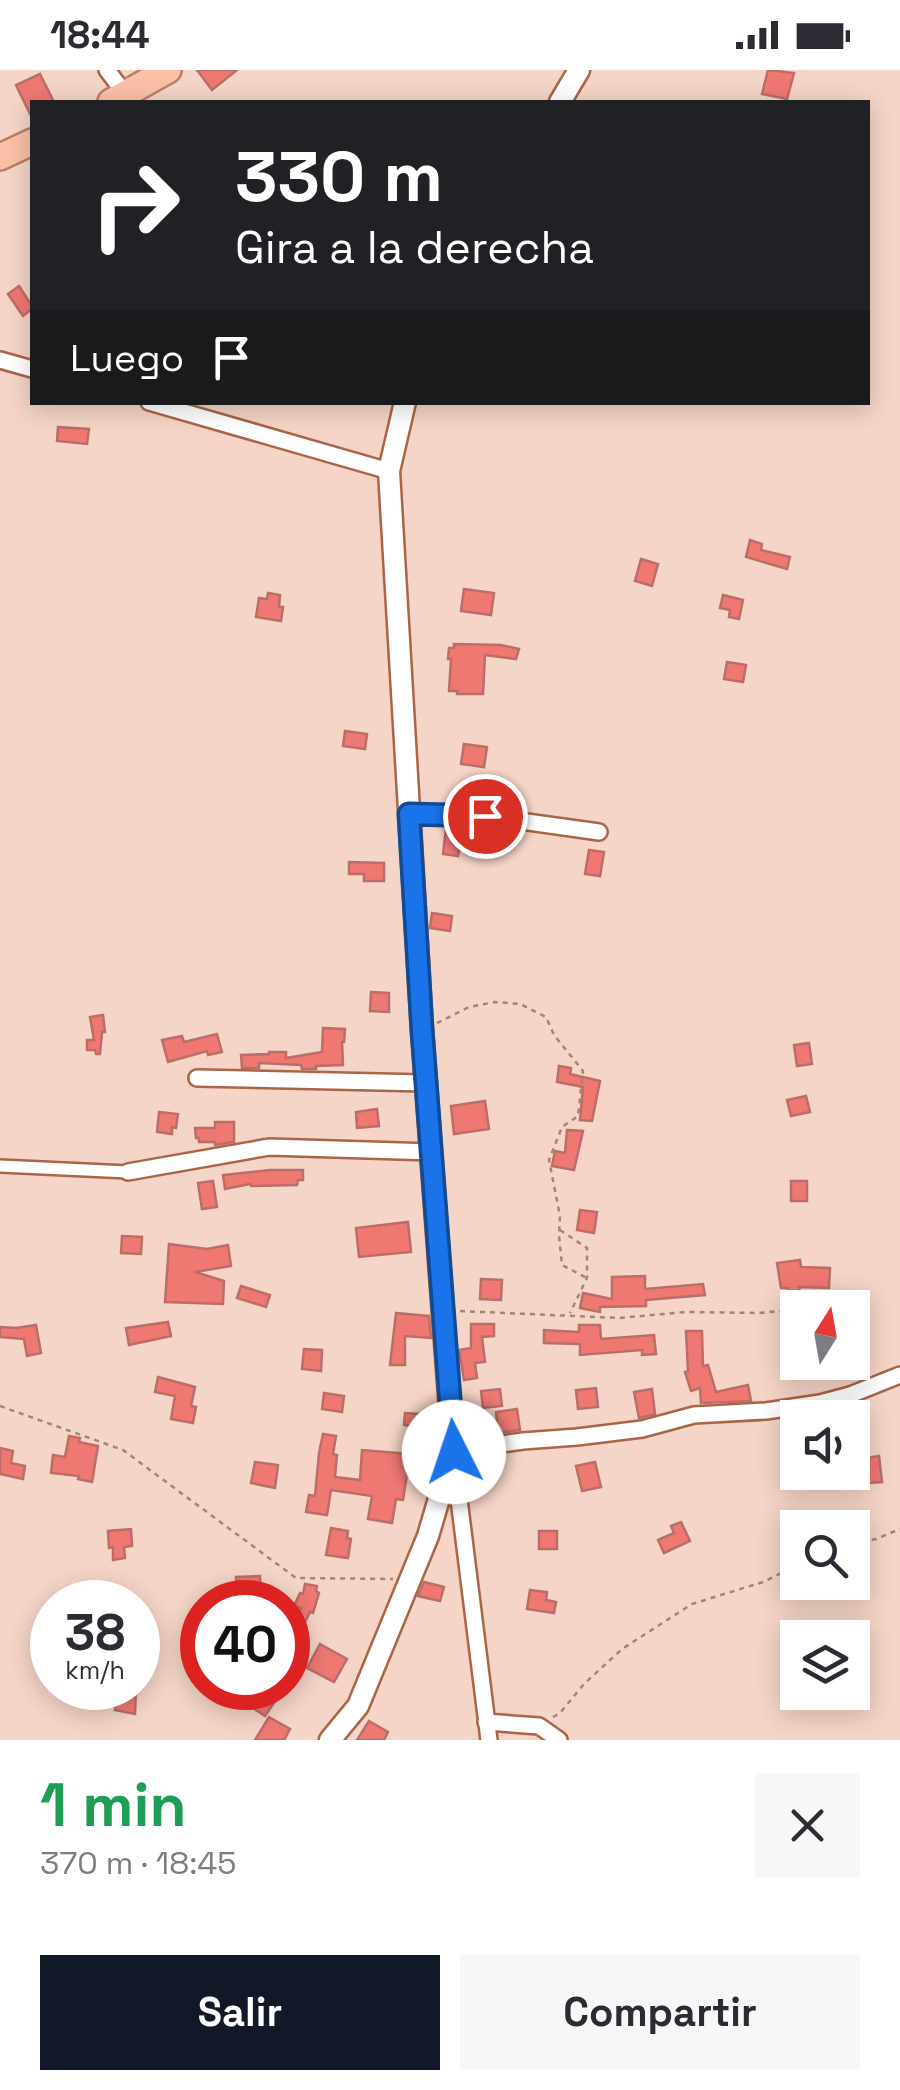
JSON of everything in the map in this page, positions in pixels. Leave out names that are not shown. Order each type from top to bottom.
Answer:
[{"type":"highway","points":[[118,99],[168,70]]},
{"type":"highway","points":[[0,157],[30,143]]},
{"type":"street","points":[[108,70],[118,99]]},
{"type":"street","points":[[561,100],[578,70]]},
{"type":"street","points":[[0,360],[30,369]]},
{"type":"street","points":[[159,405],[388,470]]},
{"type":"street","points":[[404,405],[388,470],[422,1030],[454,1452],[489,1740]]},
{"type":"street","points":[[409,814],[485,816],[599,832]]},
{"type":"street","points":[[197,1078],[426,1083]]},
{"type":"street","points":[[0,1166],[128,1172],[269,1147],[432,1152]]},
{"type":"street","points":[[454,1452],[642,1429],[694,1416],[820,1403],[900,1375]]},
{"type":"street","points":[[330,1740],[358,1706],[428,1536],[454,1452]]},
{"type":"street","points":[[486,1722],[539,1726],[559,1740]]},
{"type":"path","points":[[422,1030],[470,1007],[495,1002],[520,1004],[546,1017],[554,1035],[583,1070],[578,1116],[562,1127],[549,1160],[560,1216],[562,1266],[587,1278]]},
{"type":"path","points":[[559,1229],[588,1248],[587,1278],[570,1314]]},
{"type":"path","points":[[444,1310],[619,1318],[686,1312],[780,1311]]},
{"type":"path","points":[[0,1406],[122,1450],[296,1578],[409,1582]]},
{"type":"path","points":[[870,1541],[900,1529]]},
{"type":"path","points":[[539,1726],[560,1713],[622,1649],[692,1604],[780,1574]]},
{"type":"building","points":[[197,70],[237,70],[212,90]]},
{"type":"building","points":[[768,70],[794,73],[787,99],[762,94]]},
{"type":"building","points":[[40,74],[53,100],[30,100],[30,114],[16,85]]},
{"type":"building","points":[[19,286],[30,303],[30,311],[23,316],[8,294]]},
{"type":"building","points":[[58,427],[89,429],[87,444],[57,441]]},
{"type":"building","points":[[750,540],[762,544],[761,550],[790,557],[787,569],[746,557]]},
{"type":"building","points":[[641,559],[658,564],[652,586],[635,581]]},
{"type":"building","points":[[464,589],[494,593],[491,615],[461,611]]},
{"type":"building","points":[[268,593],[280,595],[281,621],[256,617],[259,598],[267,599]]},
{"type":"building","points":[[723,595],[743,600],[739,619],[729,617],[730,610],[720,608]]},
{"type":"building","points":[[454,644],[519,649],[516,659],[485,655],[483,694],[457,694],[449,691],[449,648],[454,648]]},
{"type":"building","points":[[727,662],[746,665],[743,682],[724,679]]},
{"type":"building","points":[[345,731],[367,734],[365,749],[343,746]]},
{"type":"building","points":[[464,744],[487,747],[484,767],[461,764]]},
{"type":"building","points":[[446,829],[476,832],[474,852],[443,854]]},
{"type":"building","points":[[589,850],[604,852],[600,876],[585,874]]},
{"type":"building","points":[[349,862],[384,863],[384,881],[364,881],[364,874],[349,874]]},
{"type":"building","points":[[432,913],[452,916],[450,931],[430,928]]},
{"type":"building","points":[[371,992],[389,993],[389,1012],[370,1011]]},
{"type":"building","points":[[103,1015],[105,1032],[100,1054],[96,1054],[95,1050],[87,1050],[87,1040],[94,1040],[90,1017]]},
{"type":"building","points":[[323,1028],[345,1029],[343,1065],[302,1069],[301,1065],[259,1063],[259,1068],[242,1068],[241,1055],[286,1052],[286,1058],[322,1052]]},
{"type":"building","points":[[217,1034],[222,1052],[208,1055],[207,1051],[168,1062],[162,1040],[182,1036],[184,1042]]},
{"type":"building","points":[[809,1043],[812,1064],[797,1066],[794,1045]]},
{"type":"building","points":[[559,1066],[571,1068],[570,1074],[600,1081],[592,1121],[580,1120],[583,1087],[557,1082]]},
{"type":"building","points":[[806,1096],[810,1112],[791,1116],[787,1100]]},
{"type":"building","points":[[485,1101],[489,1129],[454,1134],[451,1106]]},
{"type":"building","points":[[377,1109],[379,1126],[357,1128],[356,1112]]},
{"type":"building","points":[[159,1112],[178,1114],[172,1134],[157,1132]]},
{"type":"building","points":[[215,1122],[234,1122],[234,1142],[199,1142],[195,1128],[215,1128]]},
{"type":"building","points":[[567,1130],[583,1131],[574,1170],[552,1166],[555,1151],[565,1153]]},
{"type":"building","points":[[303,1170],[303,1180],[298,1180],[297,1185],[250,1184],[225,1189],[223,1175]]},
{"type":"building","points":[[213,1181],[217,1207],[202,1209],[198,1183]]},
{"type":"building","points":[[791,1181],[807,1181],[807,1201],[791,1201]]},
{"type":"building","points":[[580,1210],[597,1212],[594,1233],[577,1230]]},
{"type":"building","points":[[408,1222],[411,1252],[359,1257],[356,1228]]},
{"type":"building","points":[[122,1236],[142,1237],[141,1254],[121,1253]]},
{"type":"building","points":[[169,1244],[207,1249],[228,1245],[231,1266],[195,1272],[224,1281],[223,1304],[165,1302]]},
{"type":"building","points":[[800,1260],[801,1267],[830,1268],[829,1288],[781,1288],[777,1263]]},
{"type":"building","points":[[645,1276],[645,1289],[703,1284],[705,1295],[646,1300],[646,1306],[600,1307],[600,1312],[580,1308],[583,1293],[612,1299],[612,1277]]},
{"type":"building","points":[[481,1279],[502,1280],[501,1300],[480,1299]]},
{"type":"building","points":[[241,1286],[270,1295],[266,1307],[237,1298]]},
{"type":"building","points":[[396,1313],[429,1316],[431,1338],[405,1336],[405,1365],[390,1365]]},
{"type":"building","points":[[168,1322],[171,1336],[129,1345],[126,1328]]},
{"type":"building","points":[[471,1324],[494,1324],[494,1336],[482,1337],[485,1362],[475,1363],[477,1378],[464,1380],[459,1350],[471,1348]]},
{"type":"building","points":[[36,1325],[41,1353],[27,1356],[24,1339],[0,1337],[0,1327]]},
{"type":"building","points":[[579,1325],[600,1325],[601,1339],[654,1335],[656,1354],[642,1355],[642,1350],[580,1355],[580,1344],[544,1343],[544,1330],[579,1332]]},
{"type":"building","points":[[686,1331],[702,1331],[703,1366],[708,1365],[716,1392],[748,1385],[751,1401],[701,1403],[700,1388],[691,1391],[685,1372]]},
{"type":"building","points":[[304,1349],[322,1350],[321,1371],[302,1369]]},
{"type":"building","points":[[158,1377],[195,1387],[193,1423],[171,1419],[175,1396],[155,1392]]},
{"type":"building","points":[[596,1388],[598,1407],[578,1409],[576,1390]]},
{"type":"building","points":[[500,1389],[502,1406],[483,1408],[481,1391]]},
{"type":"building","points":[[652,1389],[655,1414],[639,1418],[634,1392]]},
{"type":"building","points":[[324,1393],[344,1396],[342,1412],[322,1409]]},
{"type":"building","points":[[517,1409],[520,1430],[498,1433],[496,1412]]},
{"type":"building","points":[[405,1413],[434,1415],[428,1458],[435,1459],[434,1468],[408,1468],[403,1500],[396,1499],[392,1523],[368,1519],[372,1496],[331,1490],[327,1515],[306,1512],[309,1495],[315,1496],[323,1434],[336,1436],[335,1477],[360,1480],[362,1450],[410,1454],[412,1426],[404,1425]]},
{"type":"building","points":[[69,1436],[98,1446],[92,1482],[78,1479],[79,1476],[51,1473],[53,1455],[65,1457]]},
{"type":"building","points":[[0,1448],[13,1451],[11,1463],[25,1466],[23,1479],[0,1474]]},
{"type":"building","points":[[879,1456],[882,1482],[870,1483],[870,1457]]},
{"type":"building","points":[[255,1462],[278,1465],[275,1488],[251,1483]]},
{"type":"building","points":[[595,1462],[601,1487],[582,1491],[576,1466]]},
{"type":"building","points":[[681,1522],[690,1541],[664,1553],[658,1540],[674,1533],[671,1526]]},
{"type":"building","points":[[331,1528],[348,1531],[348,1558],[326,1555]]},
{"type":"building","points":[[131,1529],[132,1546],[124,1547],[125,1558],[113,1560],[108,1531]]},
{"type":"building","points":[[539,1531],[557,1531],[557,1549],[539,1549]]},
{"type":"building","points":[[260,1576],[260,1580],[236,1580]]},
{"type":"building","points":[[424,1582],[444,1587],[440,1601],[418,1596]]},
{"type":"building","points":[[310,1585],[317,1586],[319,1593],[313,1613]]},
{"type":"building","points":[[530,1590],[547,1592],[546,1600],[556,1602],[554,1613],[527,1609]]},
{"type":"building","points":[[320,1644],[347,1659],[334,1682],[310,1670]]},
{"type":"building","points":[[269,1717],[290,1729],[284,1740],[255,1740]]},
{"type":"building","points":[[369,1721],[388,1732],[384,1740],[357,1740]]},
{"type":"route","points":[[454,1452],[409,814],[485,816]]}]
